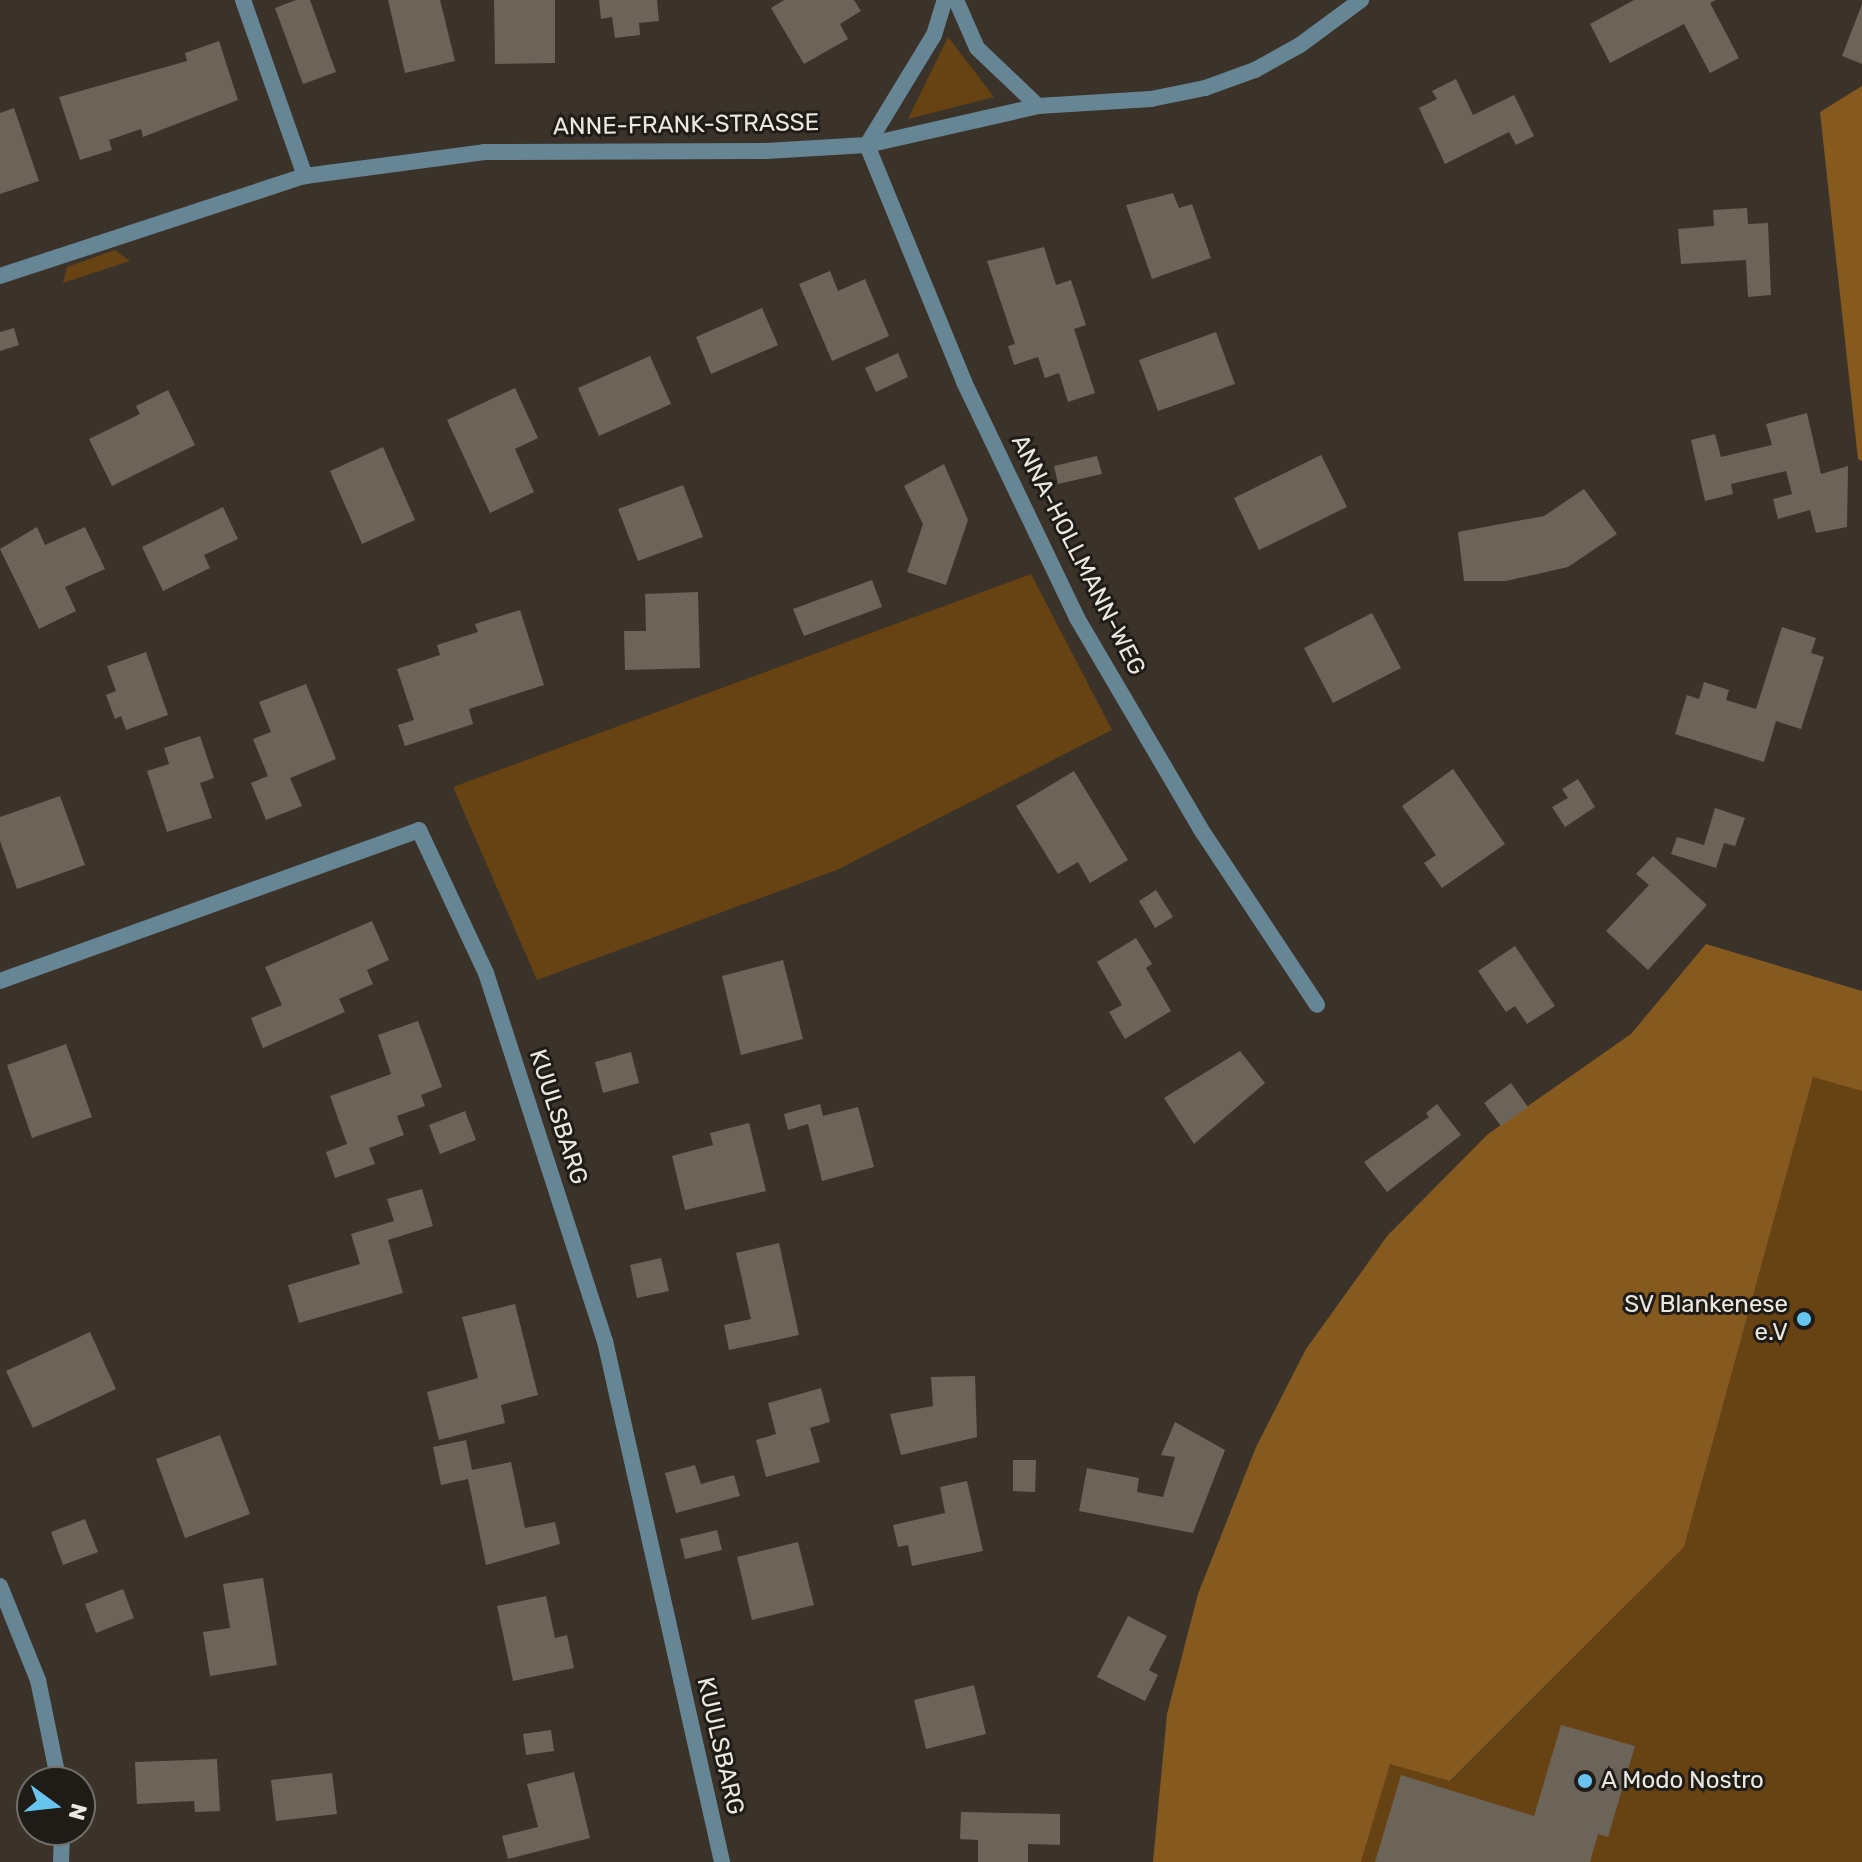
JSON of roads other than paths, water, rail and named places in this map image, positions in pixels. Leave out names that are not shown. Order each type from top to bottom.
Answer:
[{"type":"street","points":[[243,0],[305,176]]},
{"type":"street","points":[[867,145],[934,35],[945,0]]},
{"type":"street","points":[[956,0],[977,48],[1038,106]]},
{"type":"street","name":"ANNE-FRANK-STRASSE","points":[[0,276],[305,176],[484,152],[766,151],[867,145],[1038,106],[1151,99],[1205,88],[1255,70],[1300,45],[1361,0]]},
{"type":"street","name":"ANNA-HOLLMANN-WEG","points":[[867,145],[964,382],[1077,618],[1200,828],[1317,1005]]},
{"type":"street","name":"KUULSBARG","points":[[0,981],[419,830],[486,973],[605,1341],[722,1862]]},
{"type":"street","points":[[0,1586],[38,1680],[56,1766]]},
{"type":"place","name":"SV Blankenese e.V","points":[[1804,1319]]},
{"type":"place","name":"A Modo Nostro","points":[[1585,1781]]}]
